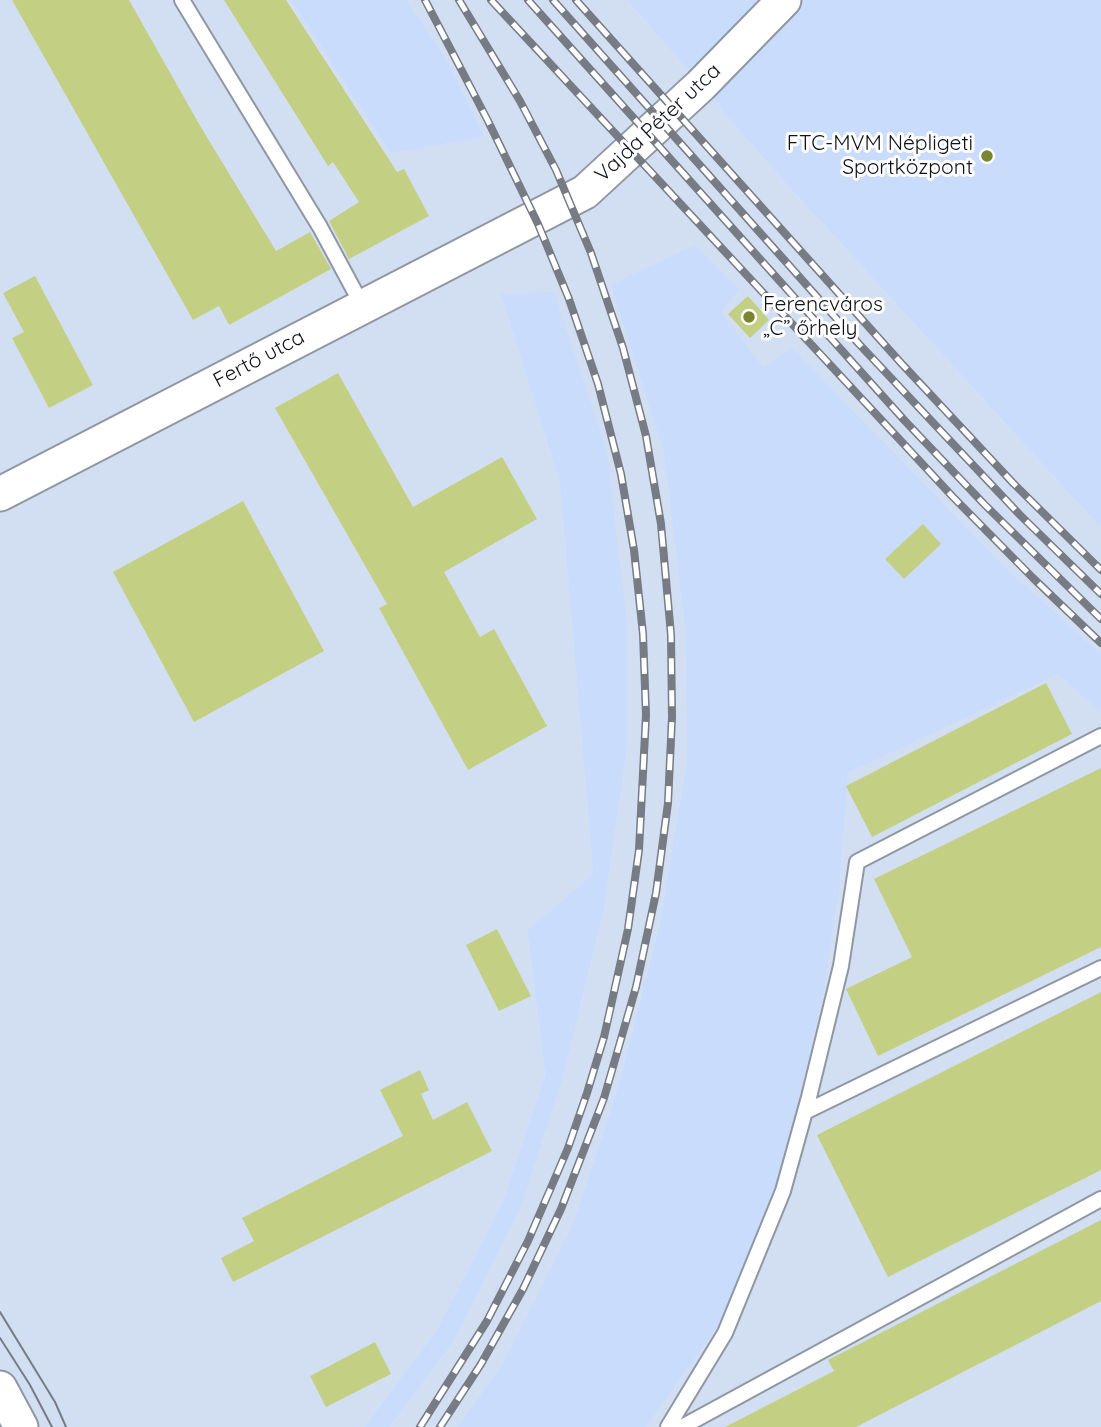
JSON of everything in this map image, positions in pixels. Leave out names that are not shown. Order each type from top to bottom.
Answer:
[{"type":"street","name":"Vajda Péter utca","points":[[519,227],[585,192],[702,85],[783,0]]},
{"type":"street","name":"Fertő utca","points":[[0,494],[362,305],[519,227]]},
{"type":"street","points":[[0,1388],[21,1427]]},
{"type":"lane","points":[[183,0],[320,226],[362,305]]},
{"type":"lane","points":[[668,1427],[725,1333],[783,1191],[841,966],[857,862],[1101,736]]},
{"type":"lane","points":[[805,1112],[1101,968]]},
{"type":"lane","points":[[682,1427],[1101,1199]]},
{"type":"shaded area","points":[[0,0],[291,0],[390,153],[485,137],[448,62],[407,0],[627,0],[781,178],[1101,528],[1101,654],[1007,569],[792,347],[763,367],[720,311],[740,290],[611,285],[664,454],[685,630],[687,760],[660,921],[617,1091],[573,1223],[503,1363],[457,1427],[390,1427],[455,1340],[521,1208],[563,1078],[604,910],[627,750],[627,625],[501,294],[560,484],[593,874],[527,932],[545,1075],[504,1198],[437,1330],[364,1427],[0,1427]]},
{"type":"shaded area","points":[[291,0],[407,0],[448,62],[485,137],[390,153]]},
{"type":"shaded area","points":[[627,0],[1101,0],[1101,528],[781,178]]},
{"type":"shaded area","points":[[694,245],[740,290],[721,311],[763,367],[792,347],[1007,569],[1101,654],[1101,712],[1058,674],[848,773],[840,882],[823,994],[783,1169],[720,1324],[646,1427],[457,1427],[503,1363],[573,1223],[617,1091],[660,921],[687,760],[685,630],[664,454],[611,285]]},
{"type":"shaded area","points":[[554,292],[607,453],[627,625],[627,750],[604,910],[563,1078],[521,1208],[455,1340],[390,1427],[364,1427],[437,1330],[504,1198],[545,1075],[527,931],[593,874],[560,484],[501,294]]},
{"type":"shaded area","points":[[1058,673],[1101,712],[1101,1427],[646,1427],[720,1324],[840,882],[848,773]]},
{"type":"building","points":[[12,0],[129,0],[199,124],[276,251],[310,232],[331,269],[229,325],[219,306],[193,320]]},
{"type":"building","points":[[224,0],[286,0],[397,172],[404,169],[429,216],[349,259],[329,221],[359,202],[333,162],[328,166]]},
{"type":"building","points":[[35,276],[93,385],[49,408],[12,338],[24,332],[3,293]]},
{"type":"building","name":"Ferencváros „C” őrhely","points":[[748,296],[769,320],[750,338],[728,314]]},
{"type":"building","points":[[338,373],[413,507],[502,457],[537,519],[444,572],[480,637],[494,629],[547,726],[468,770],[379,608],[387,604],[275,408]]},
{"type":"building","points":[[243,501],[324,651],[194,722],[113,572]]},
{"type":"building","points":[[923,524],[941,544],[904,579],[885,559]]},
{"type":"building","points":[[1046,683],[1072,734],[872,837],[846,786]]},
{"type":"building","points":[[1101,768],[1101,947],[878,1056],[846,989],[912,957],[874,879]]},
{"type":"building","points":[[497,929],[531,996],[499,1011],[466,945]]},
{"type":"building","points":[[1101,992],[1101,1170],[888,1277],[817,1135]]},
{"type":"building","points":[[420,1070],[429,1090],[421,1094],[433,1120],[467,1102],[492,1151],[233,1282],[221,1258],[254,1241],[242,1218],[403,1136],[380,1090]]},
{"type":"building","points":[[1101,1220],[1101,1301],[856,1427],[725,1427],[834,1371],[828,1360]]},
{"type":"building","points":[[375,1342],[391,1374],[326,1407],[310,1376]]},
{"type":"tram line","points":[[0,1312],[55,1402],[66,1427]]},
{"type":"tram line","points":[[0,1338],[30,1385],[52,1427]]},
{"type":"railway","points":[[420,1427],[487,1321],[528,1241],[568,1148],[587,1093],[604,1037],[628,929],[639,850],[646,715],[643,634],[634,550],[621,474],[598,384],[569,299],[538,224],[425,0]]},
{"type":"railway","points":[[440,1427],[481,1364],[523,1289],[561,1209],[604,1098],[636,987],[656,893],[668,803],[672,717],[671,635],[661,524],[646,436],[623,348],[591,253],[556,170],[520,101],[459,0]]},
{"type":"railway","points":[[491,0],[953,497],[1101,643]]},
{"type":"railway","points":[[528,0],[905,421],[985,505],[1101,619]]},
{"type":"railway","points":[[553,0],[859,344],[1020,515],[1101,594]]},
{"type":"railway","points":[[576,0],[901,363],[1014,484],[1101,570]]},
{"type":"place","name":"FTC-MVM Népligeti Sportközpont","points":[[987,156]]},
{"type":"place","name":"Ferencváros „C” őrhely","points":[[749,317]]}]
